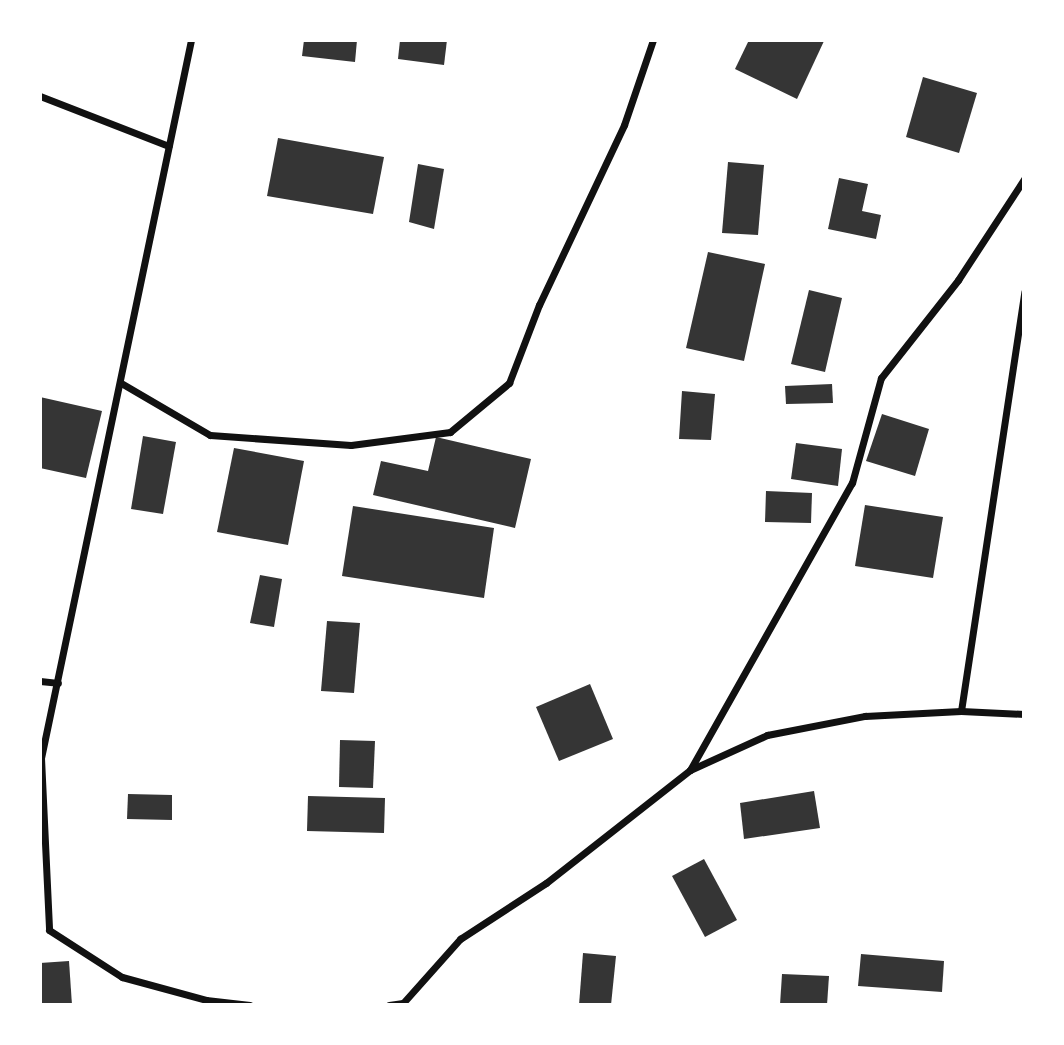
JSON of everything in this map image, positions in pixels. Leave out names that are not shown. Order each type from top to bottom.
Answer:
[{"type":"street","points":[[191,40],[41,758],[49,930],[122,977],[206,1000],[250,1005]]},
{"type":"street","points":[[121,383],[210,435],[351,445],[450,432],[509,383],[540,305],[624,125],[653,40]]},
{"type":"street","points":[[40,96],[169,146]]},
{"type":"street","points":[[690,770],[852,482],[881,379],[958,280],[1024,179]]},
{"type":"street","points":[[961,711],[1024,292]]},
{"type":"street","points":[[40,681],[58,683]]},
{"type":"street","points":[[388,1005],[403,1004],[460,939],[546,883],[690,770],[767,735],[865,716],[961,711],[1024,714]]},
{"type":"building","points":[[304,40],[357,40],[355,62],[302,56]]},
{"type":"building","points":[[400,40],[447,40],[444,65],[398,59]]},
{"type":"building","points":[[749,40],[824,41],[797,99],[735,69]]},
{"type":"building","points":[[923,77],[977,93],[959,153],[906,137]]},
{"type":"building","points":[[278,138],[384,157],[373,214],[267,196]]},
{"type":"building","points":[[728,162],[764,165],[758,235],[722,233]]},
{"type":"building","points":[[418,164],[444,169],[434,229],[409,222]]},
{"type":"building","points":[[839,178],[868,184],[862,211],[881,215],[876,239],[828,229]]},
{"type":"building","points":[[708,252],[765,264],[744,361],[686,348]]},
{"type":"building","points":[[809,290],[842,298],[825,372],[791,364]]},
{"type":"building","points":[[832,384],[833,403],[786,404],[785,386]]},
{"type":"building","points":[[682,391],[715,394],[711,440],[679,439]]},
{"type":"building","points":[[40,397],[102,411],[86,478],[40,468]]},
{"type":"building","points":[[882,414],[929,429],[915,476],[866,461]]},
{"type":"building","points":[[143,436],[176,442],[163,514],[131,509]]},
{"type":"building","points":[[436,437],[531,459],[515,528],[373,495],[381,461],[428,471]]},
{"type":"building","points":[[796,443],[842,449],[838,486],[791,479]]},
{"type":"building","points":[[234,448],[304,461],[288,545],[217,532]]},
{"type":"building","points":[[766,491],[812,493],[811,523],[765,522]]},
{"type":"building","points":[[865,505],[943,517],[933,578],[855,566]]},
{"type":"building","points":[[353,506],[494,528],[484,598],[342,576]]},
{"type":"building","points":[[260,575],[282,579],[274,627],[250,623]]},
{"type":"building","points":[[327,621],[360,623],[354,693],[321,691]]},
{"type":"building","points":[[590,684],[613,739],[559,761],[536,707]]},
{"type":"building","points":[[340,740],[375,741],[373,788],[339,787]]},
{"type":"building","points":[[814,791],[820,828],[744,839],[740,803]]},
{"type":"building","points":[[128,794],[172,795],[172,820],[127,819]]},
{"type":"building","points":[[308,796],[385,798],[384,833],[307,831]]},
{"type":"building","points":[[704,859],[737,920],[705,937],[672,876]]},
{"type":"building","points":[[583,953],[616,956],[611,1005],[579,1005]]},
{"type":"building","points":[[861,954],[944,961],[942,992],[858,986]]},
{"type":"building","points":[[69,961],[72,1005],[40,1005],[40,963]]},
{"type":"building","points":[[782,974],[829,976],[827,1005],[780,1005]]}]
